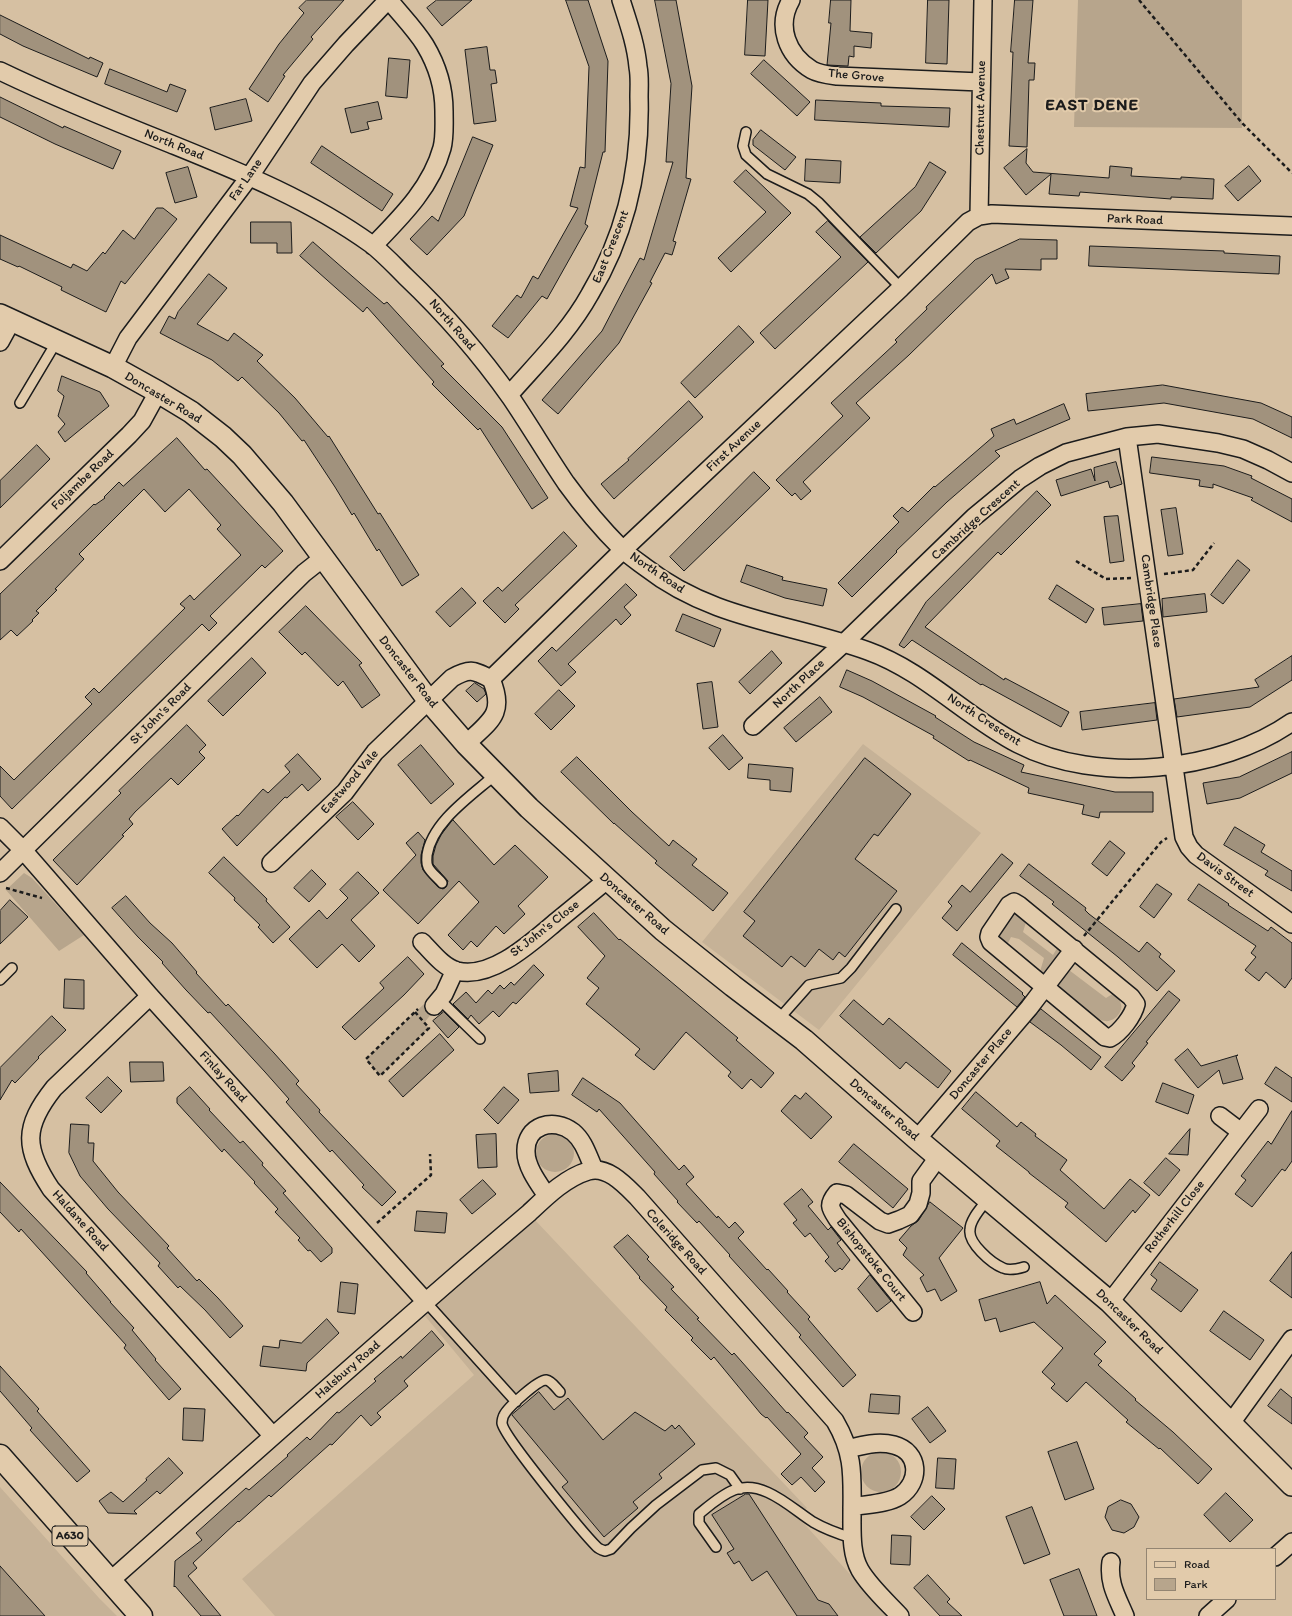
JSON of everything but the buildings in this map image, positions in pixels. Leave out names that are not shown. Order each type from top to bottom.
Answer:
[{"type":"main road","name":"A630","points":[[0,1456],[141,1616]]},
{"type":"street","name":"Far Lane","points":[[112,367],[128,338],[250,176],[312,83],[346,44],[389,0]]},
{"type":"street","points":[[373,246],[410,207],[427,183],[442,147],[444,126],[442,86],[436,68],[425,44],[389,0]]},
{"type":"street","name":"East Crescent","points":[[509,395],[568,327],[590,295],[606,264],[622,227],[630,198],[639,140],[638,67],[630,29],[621,0]]},
{"type":"street","name":"The Grove","points":[[791,0],[785,16],[785,31],[788,46],[798,59],[813,71],[837,76],[981,82]]},
{"type":"street","name":"Chestnut Avenue","points":[[979,216],[983,0]]},
{"type":"street","name":"North Road","points":[[0,71],[78,107],[250,176],[313,208],[373,246],[434,303],[474,350],[509,395],[568,485],[623,550],[656,575],[694,598],[713,607],[775,626],[844,643]]},
{"type":"street","name":"Park Road","points":[[979,216],[992,214],[1292,226]]},
{"type":"street","name":"First Avenue","points":[[491,679],[623,550],[901,288],[968,222],[979,216]]},
{"type":"street","points":[[0,342],[6,318]]},
{"type":"street","name":"Doncaster Road","points":[[6,318],[112,367],[158,392],[191,412],[223,437],[242,455],[283,503],[428,700],[466,744],[535,814],[663,930],[804,1040],[917,1139],[939,1156],[1110,1302],[1292,1485]]},
{"type":"street","name":"Foljambe Road","points":[[0,561],[129,435],[142,421],[158,392]]},
{"type":"street","name":"Cambridge Crescent","points":[[844,643],[974,518],[1020,479],[1040,466],[1066,453],[1127,437],[1158,434],[1218,443],[1243,450],[1268,460],[1292,473]]},
{"type":"street","name":"Cambridge Place","points":[[1127,437],[1174,765]]},
{"type":"street","name":"St John's Road","points":[[0,873],[298,579],[323,558]]},
{"type":"street","name":"North Place","points":[[753,726],[844,643]]},
{"type":"street","name":"North Crescent","points":[[844,643],[895,662],[995,730],[1020,745],[1068,762],[1099,766],[1137,768],[1191,763],[1230,754],[1254,744],[1292,722]]},
{"type":"street","points":[[428,700],[452,678],[465,671],[478,672],[491,679],[497,692],[498,706],[492,719],[466,744]]},
{"type":"street","name":"Eastwood Vale","points":[[270,863],[345,792],[375,752],[428,700]]},
{"type":"street","name":"Davis Street","points":[[1174,765],[1181,826],[1189,847],[1196,855],[1292,924]]},
{"type":"street","name":"Finlay Road","points":[[0,827],[23,850],[150,996],[426,1302]]},
{"type":"street","name":"St John's Close","points":[[455,970],[466,973],[476,972],[505,960],[524,948],[607,880]]},
{"type":"street","points":[[1014,902],[1020,905],[1131,997],[1136,1004],[1134,1012],[1115,1036],[1110,1038],[1105,1036],[1044,988],[992,942],[989,937],[990,932],[1009,905],[1014,902]]},
{"type":"street","points":[[422,942],[445,964],[455,970],[437,1003]]},
{"type":"street","name":"Doncaster Place","points":[[917,1139],[1044,988],[1074,950]]},
{"type":"street","name":"Haldane Road","points":[[150,996],[54,1088],[43,1102],[35,1115],[31,1131],[30,1144],[34,1160],[51,1189],[273,1436]]},
{"type":"street","name":"Rotherhill Close","points":[[1110,1302],[1259,1109]]},
{"type":"street","points":[[1220,1116],[1241,1132]]},
{"type":"street","points":[[548,1196],[529,1165],[526,1152],[528,1139],[533,1131],[541,1125],[551,1124],[572,1131],[579,1138],[585,1148],[594,1169]]},
{"type":"street","name":"Bishopstoke Court","points":[[913,1312],[838,1220],[830,1209],[831,1200],[837,1193],[846,1195],[880,1221],[888,1224],[899,1220],[910,1215],[918,1204],[921,1193],[921,1181],[939,1156]]},
{"type":"street","name":"Halsbury Road","points":[[110,1581],[273,1436],[548,1196],[560,1186],[586,1171],[594,1169]]},
{"type":"street","name":"Coleridge Road","points":[[594,1169],[614,1177],[637,1197],[835,1421],[844,1436],[851,1466],[852,1538],[855,1557],[860,1570],[869,1582],[900,1616]]},
{"type":"street","points":[[1231,1423],[1292,1340]]},
{"type":"street","points":[[848,1449],[878,1443],[894,1445],[904,1449],[911,1458],[915,1477],[911,1485],[898,1497],[884,1502],[852,1507]]},
{"type":"street","points":[[1276,1556],[1292,1542]]},
{"type":"street","points":[[1111,1562],[1111,1583],[1125,1616]]},
{"type":"street","points":[[1208,1616],[1226,1600]]},
{"type":"lane","points":[[746,132],[743,146],[746,155],[767,174],[808,194],[819,203],[901,288]]},
{"type":"lane","points":[[20,403],[57,342]]},
{"type":"lane","points":[[442,883],[428,867],[426,861],[434,834],[441,823],[496,775]]},
{"type":"lane","points":[[778,1020],[809,985],[841,978],[851,968],[896,910]]},
{"type":"lane","points":[[0,980],[12,968]]},
{"type":"lane","points":[[437,1003],[480,1039]]},
{"type":"lane","points":[[988,1199],[973,1220],[969,1230],[972,1241],[992,1262],[1003,1268],[1012,1270],[1024,1267]]},
{"type":"lane","points":[[426,1302],[516,1402]]},
{"type":"lane","points":[[560,1392],[550,1381],[544,1380],[516,1402],[504,1415],[502,1424],[505,1431],[571,1516],[598,1548],[605,1551],[611,1549],[656,1505],[702,1470],[716,1468],[730,1475],[740,1489]]},
{"type":"lane","points":[[716,1547],[699,1523],[699,1514],[716,1500],[734,1490],[748,1487],[764,1491],[787,1503],[813,1522],[834,1532],[852,1538]]},
{"type":"path","points":[[1139,0],[1242,122],[1292,173]]},
{"type":"path","points":[[1074,950],[1161,842],[1181,826]]},
{"type":"path","points":[[0,886],[26,895],[70,904]]},
{"type":"path","points":[[415,1012],[429,1028],[380,1076],[366,1059],[415,1012],[428,1000],[437,1003]]},
{"type":"path","points":[[365,1234],[431,1175],[430,1154]]},
{"type":"shaded area","points":[[863,744],[981,833],[819,1030],[702,942]]},
{"type":"shaded area","points":[[535,1220],[807,1508],[798,1517],[888,1616],[275,1616],[242,1579],[474,1375],[425,1316]]},
{"type":"shaded area","points":[[0,1487],[99,1598],[117,1616],[0,1616]]},
{"type":"green space","points":[[1078,0],[1242,0],[1242,128],[1074,127]]},
{"type":"green space","points":[[24,873],[32,878],[84,935],[59,951],[6,890]]},
{"type":"green space","points":[[1011,914],[1019,914],[1027,919],[1023,932],[1053,955],[1059,945],[1062,949],[1062,954],[1046,976],[1039,975],[1044,958],[1019,939],[1011,937],[1006,947],[997,936]]},
{"type":"green space","points":[[1069,970],[1106,998],[1114,993],[1121,1004],[1121,1009],[1118,1016],[1110,1021],[1105,1021],[1093,1016],[1055,988]]},
{"type":"green space","points":[[424,1004],[432,1013],[424,1023],[429,1028],[380,1076],[366,1059]]},
{"type":"green space","points":[[551,1134],[559,1134],[566,1137],[571,1142],[574,1153],[571,1164],[566,1169],[559,1172],[551,1172],[544,1169],[539,1164],[536,1157],[536,1149],[539,1142],[544,1137]]},
{"type":"green space","points":[[881,1452],[892,1455],[898,1461],[901,1472],[898,1483],[892,1489],[881,1492],[870,1489],[864,1483],[861,1472],[864,1461],[870,1455]]},
{"type":"district","name":"EAST DENE","points":[[1092,106]]}]
